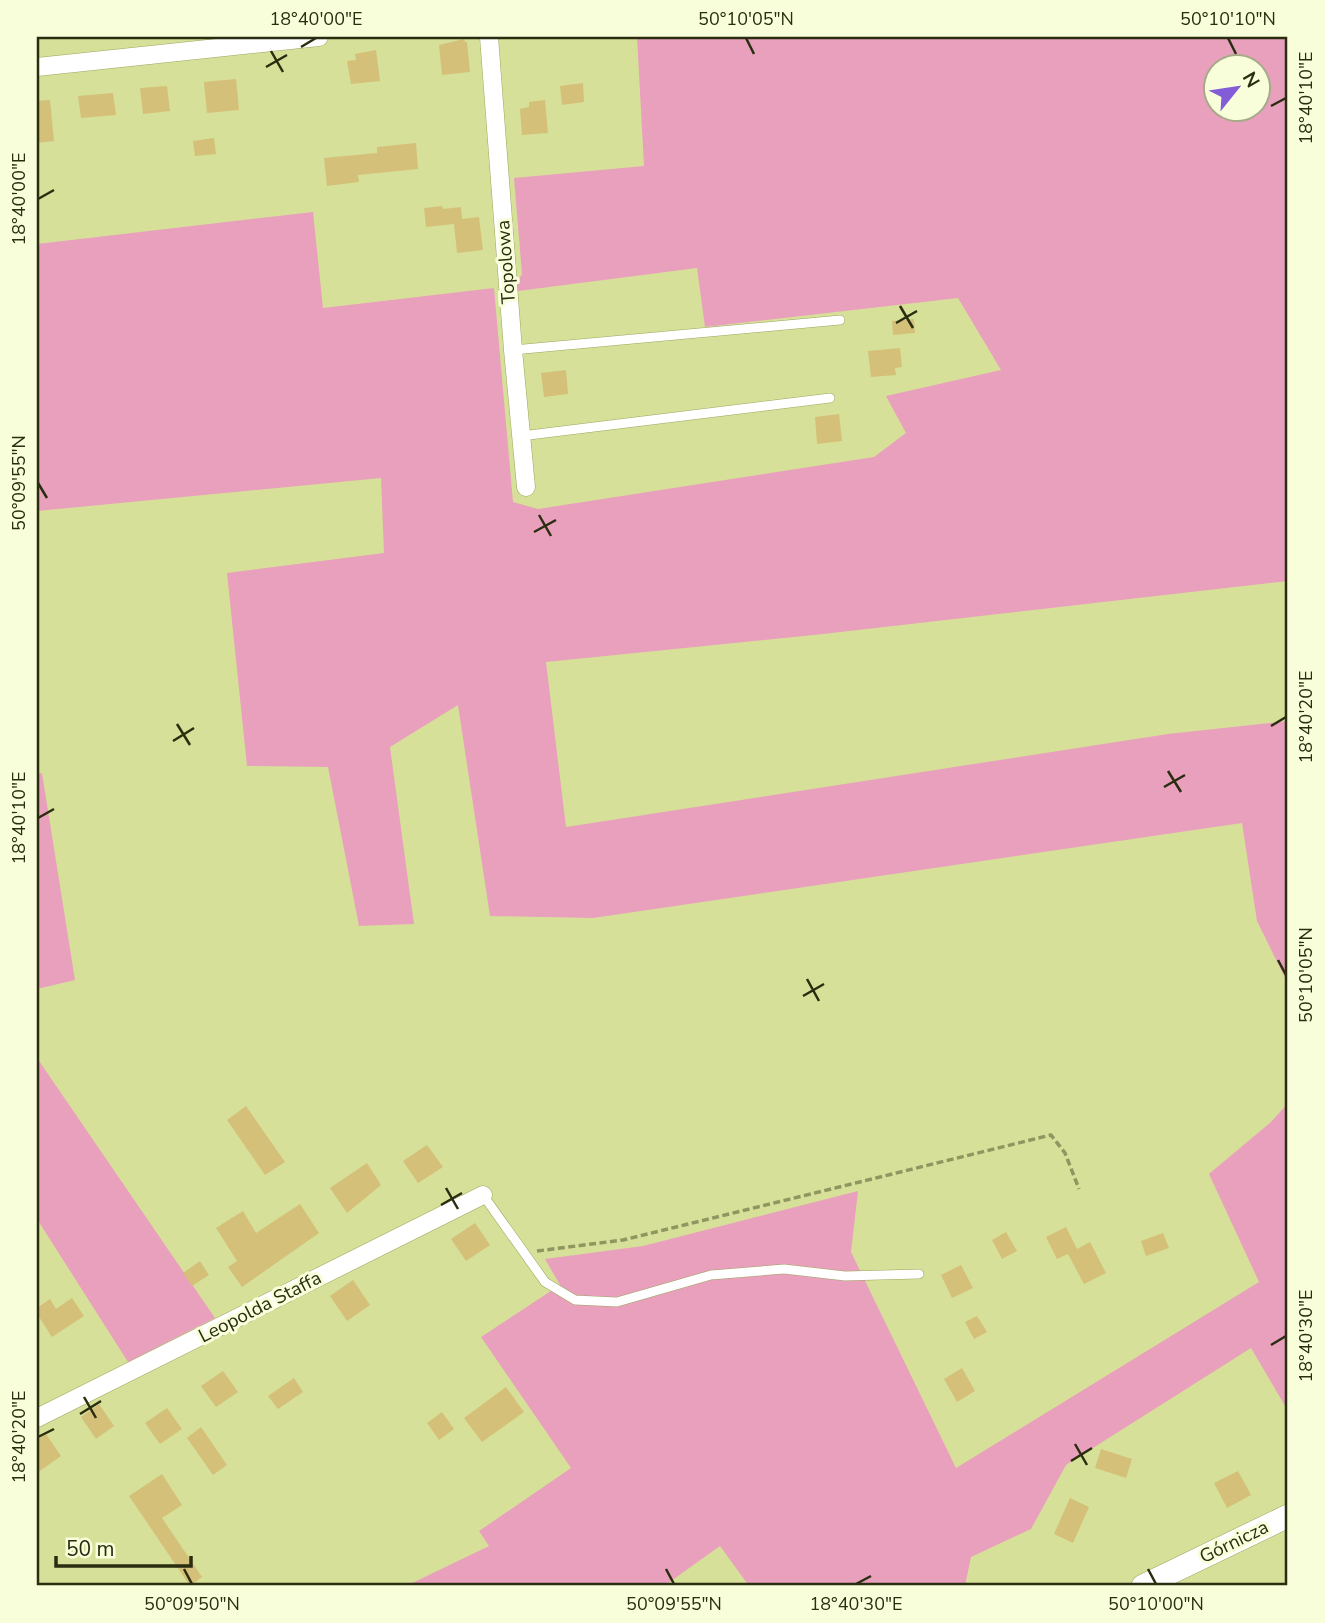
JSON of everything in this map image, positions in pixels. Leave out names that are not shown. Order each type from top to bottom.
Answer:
[{"type":"street","points":[[37,67],[319,37]]},
{"type":"street","name":"Topolowa","points":[[489,37],[526,487]]},
{"type":"street","name":"Leopolda Staffa","points":[[37,1418],[484,1195]]},
{"type":"street","name":"Górnicza","points":[[1145,1586],[1288,1516]]},
{"type":"lane","points":[[513,350],[841,320]]},
{"type":"lane","points":[[521,436],[830,398]]},
{"type":"lane","points":[[484,1195],[545,1282],[575,1300],[617,1302],[711,1275],[784,1269],[845,1276],[919,1274]]},
{"type":"path","points":[[524,1252],[623,1240],[1051,1135],[1065,1153],[1079,1189]]},
{"type":"shaded area","points":[[637,37],[1288,37],[1288,581],[823,634],[546,662],[566,827],[1168,734],[1288,721],[1288,984],[1257,921],[1242,823],[593,918],[490,916],[458,705],[390,747],[414,924],[359,926],[328,767],[247,766],[227,573],[384,553],[381,478],[37,511],[37,244],[313,212],[323,308],[494,288],[513,502],[538,509],[874,457],[906,433],[886,396],[1001,370],[958,298],[705,327],[697,268],[518,291],[515,285],[522,274],[514,178],[644,166]]},
{"type":"shaded area","points":[[42,773],[75,980],[37,989],[37,774]]},
{"type":"shaded area","points":[[37,1058],[215,1318],[128,1362],[37,1219]]},
{"type":"shaded area","points":[[1288,1103],[1288,1411],[1251,1348],[1066,1465],[1031,1529],[971,1557],[965,1586],[749,1586],[720,1546],[664,1586],[406,1586],[489,1546],[479,1531],[571,1468],[481,1337],[560,1285],[545,1259],[643,1246],[858,1191],[851,1252],[956,1468],[1259,1282],[1209,1174],[1271,1122]]},
{"type":"building","points":[[464,39],[467,42],[470,72],[442,75],[439,45]]},
{"type":"building","points":[[376,50],[380,81],[351,84],[347,61],[356,60],[355,54]]},
{"type":"building","points":[[236,79],[239,110],[207,113],[204,82]]},
{"type":"building","points":[[583,83],[584,102],[562,105],[560,86]]},
{"type":"building","points":[[167,86],[170,111],[143,114],[140,88]]},
{"type":"building","points":[[113,93],[116,115],[81,118],[78,96]]},
{"type":"building","points":[[50,100],[54,141],[37,143],[37,101]]},
{"type":"building","points":[[545,100],[548,133],[522,135],[520,109],[529,107],[529,102]]},
{"type":"building","points":[[214,138],[216,154],[195,156],[193,141]]},
{"type":"building","points":[[416,143],[418,169],[358,175],[359,182],[327,186],[324,158],[377,153],[377,147]]},
{"type":"building","points":[[442,206],[443,209],[461,207],[462,219],[479,217],[483,250],[457,253],[454,224],[426,227],[424,208]]},
{"type":"building","points":[[914,319],[915,333],[893,335],[892,321]]},
{"type":"building","points":[[900,348],[902,367],[895,368],[896,375],[871,377],[868,351]]},
{"type":"building","points":[[566,370],[568,394],[544,397],[541,373]]},
{"type":"building","points":[[839,414],[842,441],[817,444],[815,417]]},
{"type":"building","points":[[246,1106],[285,1162],[265,1175],[227,1120]]},
{"type":"building","points":[[427,1145],[443,1167],[418,1183],[403,1161]]},
{"type":"building","points":[[367,1163],[381,1185],[347,1213],[330,1188]]},
{"type":"building","points":[[300,1204],[319,1233],[242,1287],[228,1267],[237,1261],[216,1228],[243,1211],[256,1233]]},
{"type":"building","points":[[475,1223],[490,1245],[466,1261],[451,1239]]},
{"type":"building","points":[[1066,1227],[1077,1249],[1090,1242],[1106,1273],[1084,1284],[1068,1254],[1057,1259],[1046,1237]]},
{"type":"building","points":[[1006,1232],[1017,1251],[1002,1259],[992,1240]]},
{"type":"building","points":[[1163,1233],[1169,1248],[1146,1256],[1141,1241]]},
{"type":"building","points":[[200,1261],[209,1275],[192,1286],[183,1273]]},
{"type":"building","points":[[961,1265],[973,1288],[952,1298],[941,1275]]},
{"type":"building","points":[[353,1280],[370,1305],[347,1321],[330,1296]]},
{"type":"building","points":[[72,1298],[84,1316],[52,1337],[37,1314],[37,1308],[50,1299],[56,1309]]},
{"type":"building","points":[[977,1316],[987,1332],[974,1339],[965,1322]]},
{"type":"building","points":[[962,1368],[975,1391],[957,1402],[944,1379]]},
{"type":"building","points":[[223,1371],[238,1392],[216,1407],[201,1386]]},
{"type":"building","points":[[294,1378],[303,1392],[278,1409],[268,1396]]},
{"type":"building","points":[[506,1387],[524,1412],[482,1442],[464,1418]]},
{"type":"building","points":[[99,1404],[114,1426],[96,1439],[81,1417]]},
{"type":"building","points":[[167,1408],[182,1429],[160,1444],[145,1423]]},
{"type":"building","points":[[442,1412],[454,1429],[439,1440],[427,1423]]},
{"type":"building","points":[[201,1427],[227,1465],[213,1475],[187,1438]]},
{"type":"building","points":[[46,1434],[61,1456],[37,1473],[37,1440]]},
{"type":"building","points":[[1101,1449],[1132,1459],[1126,1478],[1095,1468]]},
{"type":"building","points":[[1238,1471],[1251,1495],[1227,1508],[1214,1483]]},
{"type":"building","points":[[162,1474],[182,1505],[162,1518],[202,1577],[190,1586],[129,1496]]},
{"type":"building","points":[[1070,1498],[1089,1507],[1073,1543],[1054,1534]]}]
